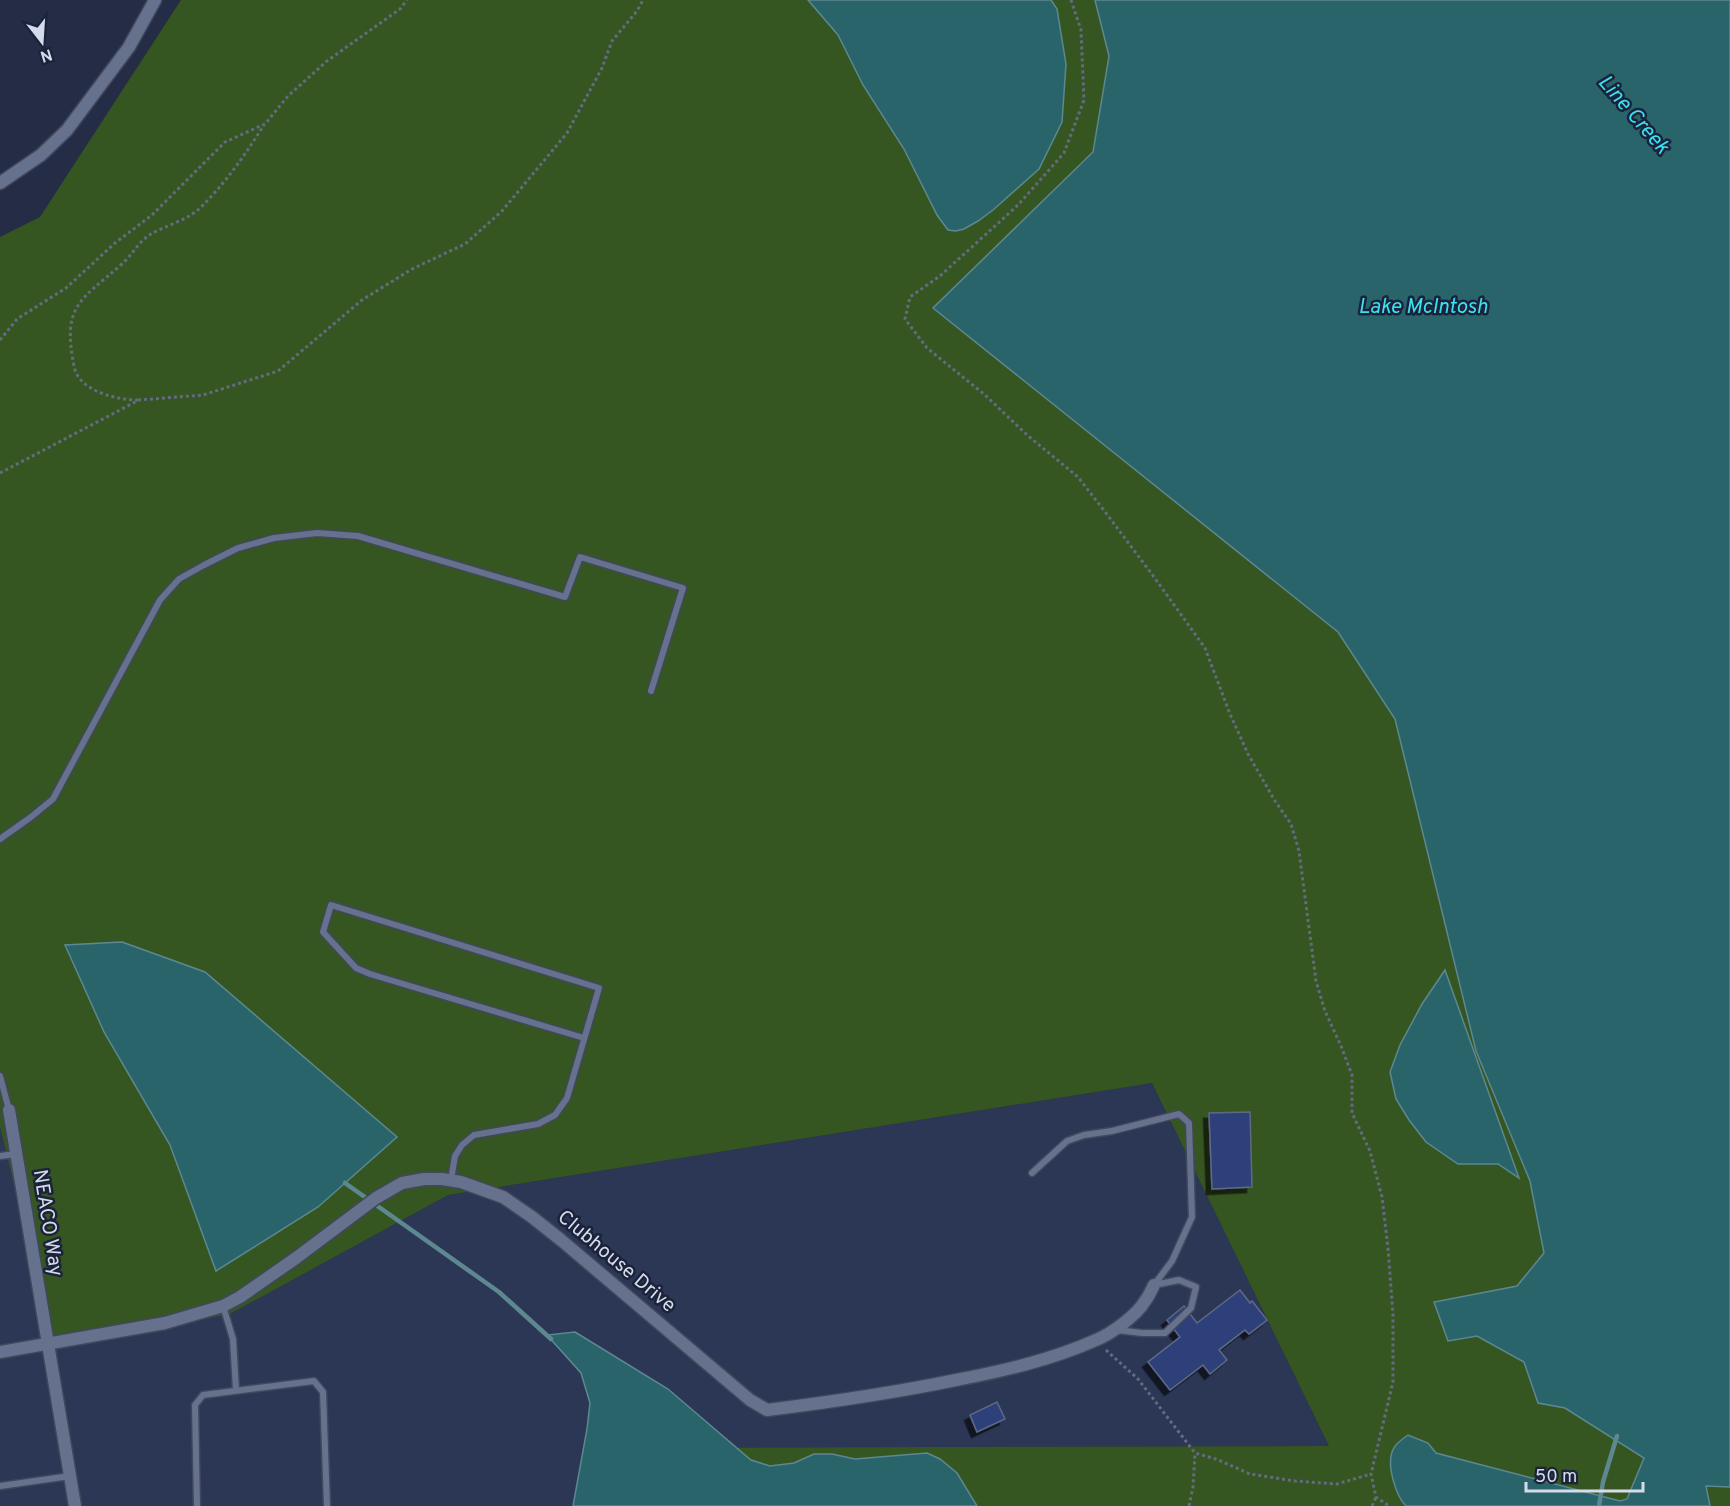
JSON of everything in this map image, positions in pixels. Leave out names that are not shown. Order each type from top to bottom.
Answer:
[{"type":"street","points":[[0,183],[41,155],[67,130],[129,47],[155,0]]},
{"type":"street","name":"NEACO Way","points":[[9,1110],[75,1506]]},
{"type":"street","name":"Clubhouse Drive","points":[[0,1352],[165,1323],[223,1306],[240,1298],[385,1193],[402,1184],[424,1179],[461,1182],[503,1197],[561,1240],[750,1400],[767,1410],[894,1393],[1029,1364],[1097,1340],[1113,1330],[1144,1303],[1154,1285]]},
{"type":"lane","points":[[0,839],[53,799],[160,600],[179,579],[238,548],[274,538],[317,533],[358,536],[565,597],[580,557],[683,588],[651,691]]},
{"type":"lane","points":[[452,1180],[455,1156],[462,1144],[474,1135],[538,1124],[555,1115],[567,1098],[585,1038],[599,988],[330,905],[323,932],[356,968],[585,1038]]},
{"type":"lane","points":[[0,1076],[9,1110]]},
{"type":"lane","points":[[1032,1173],[1066,1141],[1084,1135],[1112,1131],[1179,1114],[1189,1123],[1192,1217],[1172,1261],[1154,1285]]},
{"type":"lane","points":[[0,1156],[16,1154]]},
{"type":"lane","points":[[1113,1330],[1142,1333],[1165,1332],[1191,1308],[1196,1287],[1179,1280],[1154,1285]]},
{"type":"lane","points":[[223,1306],[233,1339],[236,1390]]},
{"type":"lane","points":[[197,1506],[195,1405],[203,1395],[314,1381],[323,1392],[327,1506]]},
{"type":"lane","points":[[0,1486],[70,1476]]},
{"type":"path","points":[[407,0],[400,9],[327,61],[288,96],[265,124],[241,161],[198,210],[148,236],[123,263],[94,286],[76,306],[70,325],[70,348],[75,372],[86,385],[106,395],[124,400],[139,400],[203,395],[278,371],[362,300],[412,270],[465,244],[502,211],[567,133],[602,68],[612,41],[637,11],[643,0]]},
{"type":"path","points":[[1071,0],[1081,30],[1084,100],[1064,153],[1018,205],[940,276],[910,297],[905,319],[927,348],[985,395],[1027,435],[1078,477],[1106,513],[1205,648],[1248,754],[1291,824],[1299,851],[1316,981],[1325,1011],[1352,1075],[1352,1113],[1370,1151],[1382,1197],[1387,1238],[1393,1315],[1393,1382],[1371,1474],[1376,1497],[1372,1506]]},
{"type":"path","points":[[0,340],[17,319],[66,288],[115,243],[152,215],[225,142],[265,124]]},
{"type":"path","points":[[0,473],[139,400]]},
{"type":"path","points":[[1097,1340],[1113,1358],[1138,1379],[1195,1453],[1216,1459],[1250,1474],[1295,1481],[1336,1484],[1371,1474]]},
{"type":"path","points":[[1189,1506],[1195,1453]]},
{"type":"path","points":[[1376,1497],[1389,1506]]},
{"type":"shaded area","points":[[1152,1083],[1329,1446],[584,1448],[581,1506],[0,1506],[0,1127],[54,1347],[230,1314],[448,1195]]},
{"type":"green space","points":[[181,0],[1095,0],[1109,56],[1093,152],[933,308],[1338,632],[1395,719],[1476,1051],[1530,1181],[1544,1253],[1517,1286],[1435,1302],[1448,1341],[1477,1336],[1524,1362],[1539,1403],[1565,1408],[1730,1470],[1730,1506],[581,1506],[584,1448],[1329,1446],[1152,1083],[448,1195],[230,1314],[54,1348],[0,1127],[0,237],[40,217]]},
{"type":"water","points":[[808,0],[1051,0],[1057,9],[1066,64],[1062,122],[1039,169],[978,221],[964,229],[948,230],[937,215],[904,149],[863,85],[838,35]]},
{"type":"water","name":"Lake McIntosh","points":[[1095,0],[1730,0],[1730,1487],[1706,1486],[1710,1506],[1406,1506],[1396,1488],[1391,1465],[1392,1452],[1396,1445],[1408,1435],[1428,1443],[1436,1453],[1620,1501],[1627,1499],[1644,1458],[1565,1408],[1538,1403],[1524,1362],[1477,1336],[1448,1341],[1434,1302],[1517,1286],[1544,1253],[1530,1181],[1476,1051],[1395,719],[1338,632],[933,308],[1093,152],[1109,56]]},
{"type":"water","points":[[122,942],[205,972],[397,1137],[318,1207],[216,1271],[170,1145],[104,1032],[65,945]]},
{"type":"water","points":[[1445,970],[1519,1178],[1498,1164],[1458,1164],[1426,1142],[1396,1099],[1390,1072],[1400,1045],[1422,1004]]},
{"type":"water","points":[[575,1332],[668,1389],[751,1460],[770,1466],[794,1463],[814,1454],[832,1454],[855,1459],[927,1453],[940,1459],[957,1473],[977,1506],[573,1506],[590,1403],[581,1373],[547,1335]]},
{"type":"building","points":[[1250,1112],[1252,1187],[1212,1189],[1209,1113]]},
{"type":"building","points":[[1240,1290],[1267,1320],[1249,1334],[1245,1330],[1219,1350],[1227,1360],[1210,1374],[1203,1365],[1170,1390],[1148,1362],[1180,1337],[1167,1320],[1184,1306],[1197,1323]]},
{"type":"building","points":[[997,1402],[1005,1419],[977,1432],[970,1415]]},
{"type":"waterway","points":[[345,1183],[499,1292],[551,1339]]},
{"type":"waterway","points":[[1599,1506],[1603,1482],[1617,1436]]},
{"type":"water label","name":"Line Creek","points":[[1633,115]]}]
